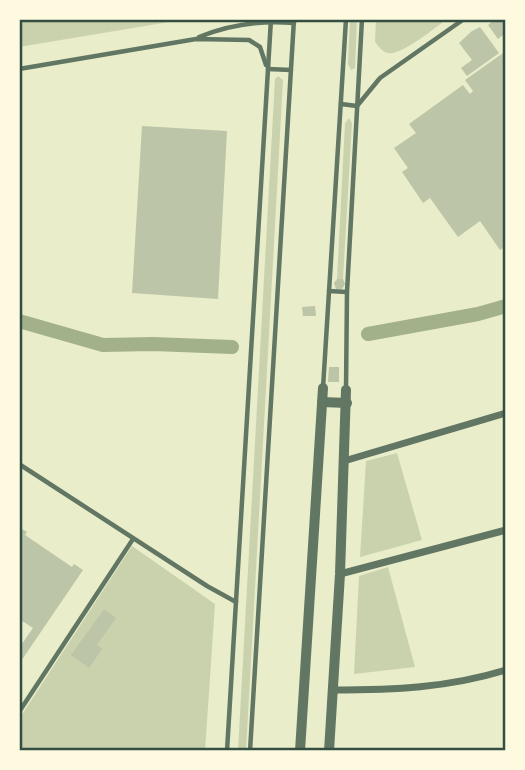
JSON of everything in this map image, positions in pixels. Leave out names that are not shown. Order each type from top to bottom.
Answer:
[{"type":"street","points":[[300,751],[323,388]]},
{"type":"street","points":[[329,751],[340,574],[346,390]]},
{"type":"street","points":[[322,402],[347,403]]},
{"type":"street","points":[[344,461],[506,413]]},
{"type":"street","points":[[340,574],[506,530]]},
{"type":"street","points":[[332,690],[407,690],[468,681],[506,670]]},
{"type":"lane","points":[[323,388],[346,19]]},
{"type":"lane","points":[[346,390],[347,292],[362,19]]},
{"type":"lane","points":[[357,106],[380,78],[464,19]]},
{"type":"lane","points":[[228,751],[271,20]]},
{"type":"lane","points":[[196,39],[219,29],[271,20],[294,21],[250,751]]},
{"type":"lane","points":[[19,69],[196,39],[249,40],[260,47],[268,69]]},
{"type":"lane","points":[[268,69],[291,70]]},
{"type":"lane","points":[[341,104],[357,106]]},
{"type":"lane","points":[[329,291],[347,292]]},
{"type":"lane","points":[[19,464],[133,539],[236,602]]},
{"type":"lane","points":[[19,712],[133,539]]},
{"type":"green space","points":[[19,19],[187,19],[19,47]]},
{"type":"green space","points":[[350,19],[357,19],[355,68],[351,70],[348,64]]},
{"type":"green space","points":[[376,19],[447,19],[409,46],[388,53],[375,42]]},
{"type":"green space","points":[[278,76],[283,80],[246,751],[238,751],[275,79]]},
{"type":"green space","points":[[349,118],[352,123],[343,279],[337,279],[345,123]]},
{"type":"green space","points":[[397,453],[422,540],[360,557],[366,461]]},
{"type":"green space","points":[[132,546],[215,604],[205,751],[19,751],[19,719]]},
{"type":"green space","points":[[388,567],[415,667],[354,674],[359,576]]},
{"type":"building","points":[[495,19],[506,19],[506,33],[498,39],[488,25]]},
{"type":"building","points":[[480,27],[499,53],[467,76],[461,68],[472,60],[459,43]]},
{"type":"building","points":[[506,51],[506,246],[500,250],[480,221],[458,237],[430,198],[423,203],[402,172],[408,168],[394,148],[416,133],[409,124],[463,85],[470,94],[473,91],[465,80]]},
{"type":"building","points":[[142,126],[227,131],[218,299],[132,293]]},
{"type":"building","points":[[337,279],[343,279],[345,284],[342,289],[336,289],[334,283]]},
{"type":"building","points":[[315,306],[316,316],[303,316],[302,307]]},
{"type":"building","points":[[329,367],[339,367],[339,382],[328,382]]},
{"type":"building","points":[[19,527],[27,532],[25,535],[72,567],[74,564],[83,570],[19,664],[19,648],[33,628],[19,619]]},
{"type":"building","points":[[104,609],[116,618],[97,645],[102,649],[89,668],[71,655]]},
{"type":"waterway","points":[[368,334],[478,314],[506,306]]},
{"type":"waterway","points":[[19,321],[103,345],[232,347]]}]
